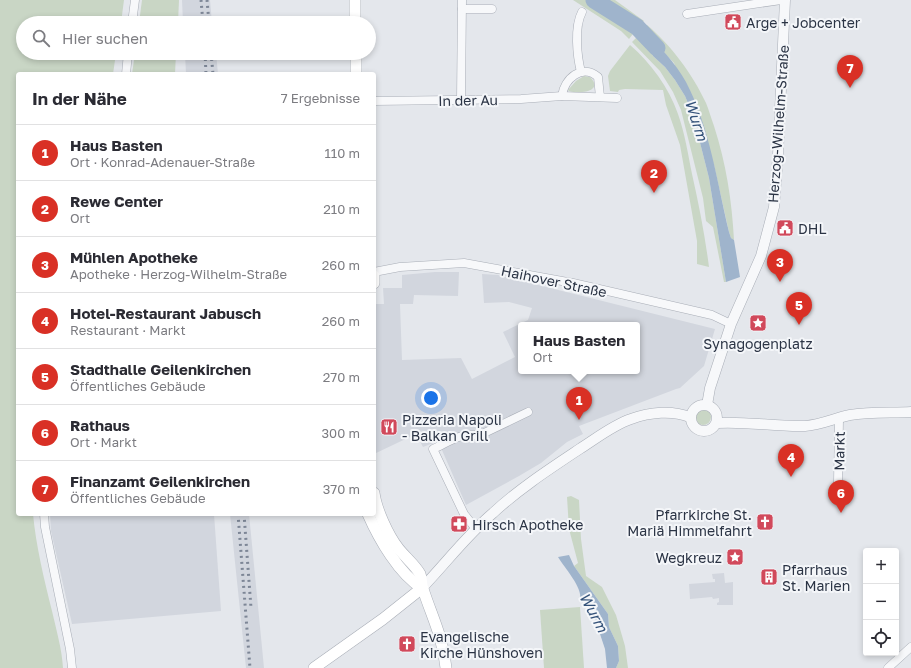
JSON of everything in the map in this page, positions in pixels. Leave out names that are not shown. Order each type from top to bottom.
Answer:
[{"type":"main road","points":[[355,0],[355,16]]},
{"type":"main road","points":[[356,60],[356,72]]},
{"type":"main road","points":[[376,501],[397,547],[420,575],[422,588],[438,629],[446,668]]},
{"type":"main road","points":[[369,516],[389,553],[412,582],[422,588]]},
{"type":"main road","points":[[314,668],[383,619],[422,588]]},
{"type":"street","points":[[133,16],[136,0]]},
{"type":"street","points":[[461,100],[462,0]]},
{"type":"street","points":[[687,14],[781,0]]},
{"type":"street","name":"Herzog-Wilhelm-Straße","points":[[707,405],[710,388],[731,324],[761,256],[774,206],[778,156],[785,0]]},
{"type":"street","points":[[462,9],[492,9]]},
{"type":"street","points":[[581,72],[577,52],[578,18],[582,12]]},
{"type":"street","points":[[126,72],[127,60]]},
{"type":"street","points":[[562,96],[568,80],[581,72],[593,73],[598,77],[600,97]]},
{"type":"street","name":"In der Au","points":[[376,101],[404,102],[531,99],[562,96],[617,98]]},
{"type":"street","name":"Haihover Straße","points":[[376,272],[400,267],[464,263],[573,283],[712,316],[731,324]]},
{"type":"street","points":[[700,405],[707,405],[715,410],[717,414],[717,422],[709,431],[701,431],[694,427],[690,417],[696,407],[700,405]]},
{"type":"street","points":[[476,529],[464,514],[433,449],[463,435],[471,434],[478,436],[528,412]]},
{"type":"street","points":[[422,588],[476,529],[508,500],[561,461],[624,421],[641,416],[672,412],[677,412],[690,417]]},
{"type":"street","points":[[717,422],[806,426],[849,416],[911,412]]},
{"type":"street","name":"Markt","points":[[838,482],[839,419]]},
{"type":"street","points":[[44,516],[45,527],[70,649],[72,668]]},
{"type":"street","points":[[888,668],[911,648]]},
{"type":"shaded area","points":[[182,0],[210,0],[211,16],[183,16]]},
{"type":"shaded area","points":[[185,60],[217,60],[218,72],[186,72]]},
{"type":"shaded area","points":[[435,272],[459,272],[458,296],[414,295],[413,304],[400,304],[402,360],[461,358],[472,379],[515,357],[503,332],[518,325],[518,374],[640,374],[640,322],[524,322],[528,320],[532,308],[509,302],[484,303],[482,274],[498,275],[715,329],[704,366],[680,388],[579,426],[583,434],[567,442],[541,463],[466,505],[438,441],[423,447],[416,434],[376,453],[376,304],[384,304],[383,288],[402,288],[402,275]]},
{"type":"shaded area","points":[[50,516],[214,516],[221,611],[72,624],[51,531]]},
{"type":"shaded area","points":[[230,516],[249,516],[264,668],[246,668]]},
{"type":"shaded area","points":[[724,573],[725,583],[733,582],[733,605],[717,605],[719,598],[713,599],[712,597],[690,599],[689,584],[715,582],[712,574]]},
{"type":"green space","points":[[0,0],[124,0],[122,16],[16,16],[16,60],[115,60],[113,72],[16,72],[16,516],[33,516],[38,550],[59,639],[63,668],[0,668]]},
{"type":"green space","points":[[142,0],[179,0],[178,16],[140,16]]},
{"type":"green space","points":[[573,0],[586,0],[636,30],[629,39],[621,31]]},
{"type":"green space","points":[[605,0],[615,0],[644,21],[639,26]]},
{"type":"green space","points":[[647,25],[665,42],[681,61],[701,92],[707,106],[725,168],[732,211],[734,240],[731,238],[729,232],[714,165],[674,63],[643,30]]},
{"type":"green space","points":[[639,35],[651,47],[653,56],[665,67],[675,80],[685,96],[693,115],[709,178],[726,282],[724,282],[713,227],[706,221],[703,198],[681,110],[673,92],[660,71],[632,42]]},
{"type":"green space","points":[[630,45],[638,52],[658,76],[670,95],[678,114],[697,197],[709,267],[697,264],[697,241],[680,145],[666,105],[663,90],[625,89],[619,90],[618,92],[610,91],[608,76],[610,71]]},
{"type":"green space","points":[[134,60],[176,60],[175,72],[132,72]]},
{"type":"green space","points":[[584,76],[590,77],[594,82],[592,89],[584,92],[573,92],[568,90],[576,81]]},
{"type":"green space","points":[[700,409],[706,409],[711,414],[709,423],[706,425],[700,425],[695,420],[695,414]]},
{"type":"green space","points":[[571,496],[579,500],[581,539],[586,576],[602,587],[616,615],[625,646],[628,668],[616,668],[619,661],[618,646],[609,627],[608,614],[574,566],[578,563],[569,529],[567,497]]},
{"type":"green space","points":[[580,607],[584,668],[544,668],[540,610]]},
{"type":"water","points":[[586,0],[605,0],[639,26],[636,30]]},
{"type":"water","points":[[643,30],[672,61],[686,82],[694,100],[707,136],[729,232],[731,238],[734,240],[740,277],[726,282],[709,178],[693,115],[685,96],[675,80],[665,67],[653,56],[651,47],[639,35]]},
{"type":"water","points":[[569,555],[574,566],[608,614],[609,627],[618,646],[619,661],[616,668],[607,668],[605,649],[593,616],[580,599],[579,589],[558,557]]},
{"type":"waterway","name":"Wurm","points":[[594,0],[637,27],[657,48]]},
{"type":"railway","points":[[201,0],[202,16]]},
{"type":"railway","points":[[207,0],[208,16]]},
{"type":"railway","points":[[205,60],[206,72]]},
{"type":"railway","points":[[212,60],[213,72]]},
{"type":"railway","points":[[238,516],[250,668]]},
{"type":"railway","points":[[244,516],[251,608]]},
{"type":"place","name":"Arge + Jobcenter","points":[[733,22]]},
{"type":"place","name":"Finanzamt Geilenkirchen","points":[[850,88]]},
{"type":"place","name":"Rewe Center","points":[[654,193]]},
{"type":"place","name":"DHL","points":[[785,228]]},
{"type":"place","name":"Mühlen Apotheke","points":[[780,282]]},
{"type":"place","name":"Synagogenplatz","points":[[758,323]]},
{"type":"place","name":"Stadthalle Geilenkirchen","points":[[799,325]]},
{"type":"place","name":"Haus Basten","points":[[579,420]]},
{"type":"place","name":"Pizzeria Napoli - Balkan Grill","points":[[389,427]]},
{"type":"place","name":"Hotel-Restaurant Jabusch","points":[[791,477]]},
{"type":"place","name":"Rathaus","points":[[841,513]]},
{"type":"place","name":"Pfarrkirche St. Mariä Himmelfahrt","points":[[765,522]]},
{"type":"place","name":"Hirsch Apotheke","points":[[459,524]]},
{"type":"place","name":"Wegkreuz","points":[[735,557]]},
{"type":"place","name":"Pfarrhaus St. Marien","points":[[769,577]]},
{"type":"place","name":"Evangelische Kirche Hünshoven","points":[[407,644]]}]
